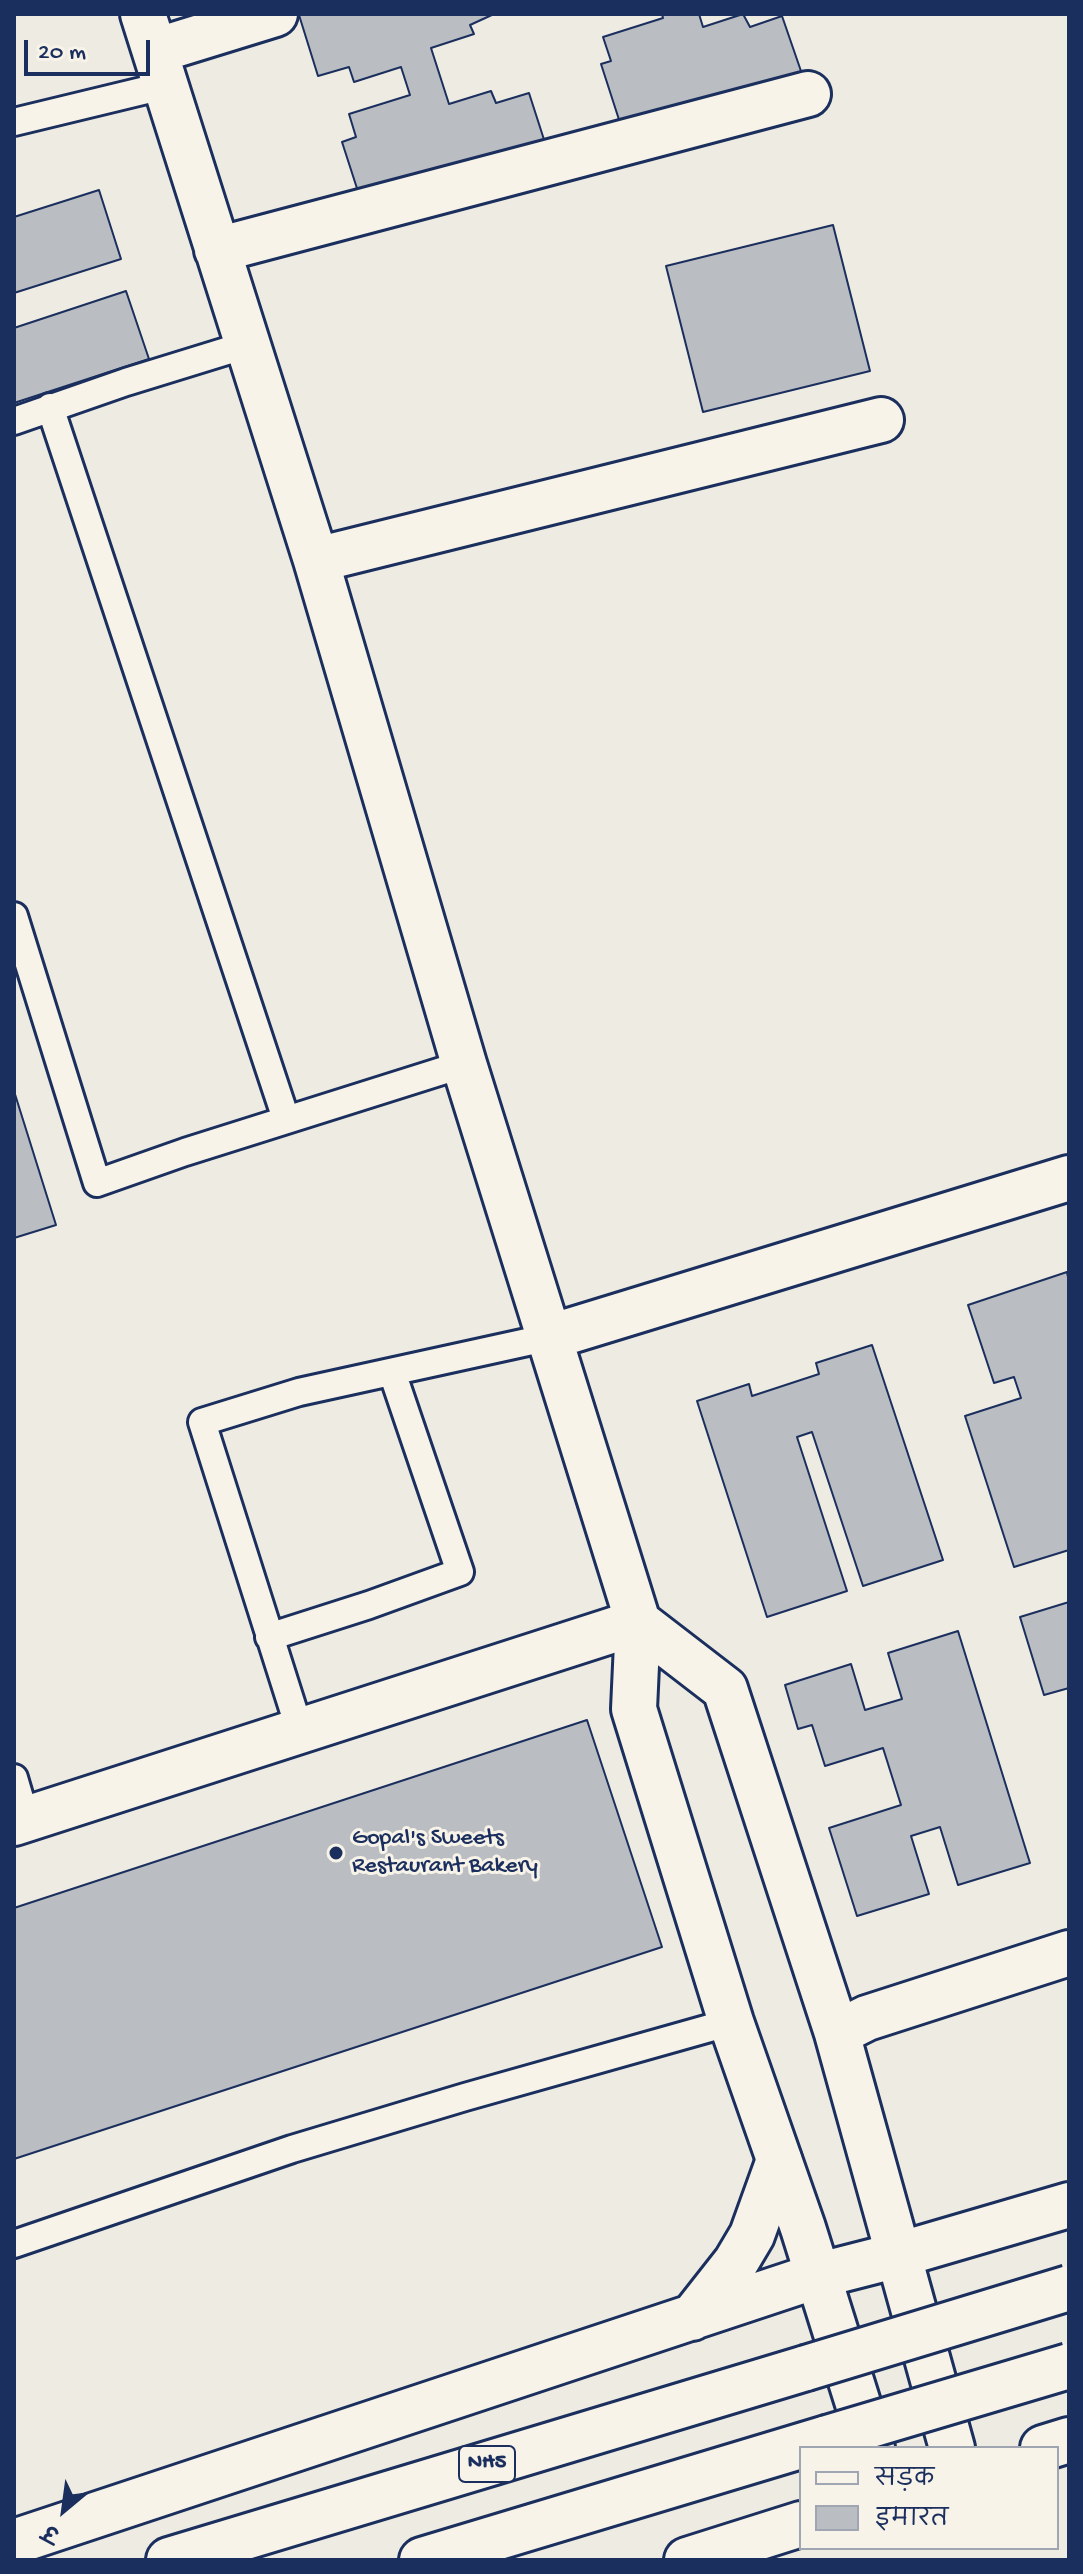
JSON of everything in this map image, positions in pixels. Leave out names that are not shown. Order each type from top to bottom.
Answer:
[{"type":"main road","points":[[275,14],[155,50],[316,560],[464,1064],[638,1622],[634,1709],[731,2022],[803,2228],[871,2446]]},
{"type":"main road","points":[[217,250],[808,94]]},
{"type":"main road","points":[[316,560],[881,420]]},
{"type":"main road","points":[[550,1337],[1069,1178]]},
{"type":"main road","points":[[20,1821],[638,1622]]},
{"type":"main road","points":[[638,1622],[725,1689],[837,2033],[951,2446]]},
{"type":"main road","points":[[837,2033],[867,2018],[1069,1953]]},
{"type":"main road","points":[[692,2318],[736,2262],[752,2235],[779,2160]]},
{"type":"main road","points":[[14,2542],[816,2276],[1069,2205]]},
{"type":"main road","name":"NH5","points":[[169,2560],[1069,2288]]},
{"type":"main road","points":[[802,2446],[1069,2366]]},
{"type":"main road","points":[[1050,2446],[1069,2440]]},
{"type":"main road","points":[[422,2560],[799,2447]]},
{"type":"main road","points":[[687,2560],[799,2525]]},
{"type":"lane","points":[[14,122],[155,50]]},
{"type":"lane","points":[[14,421],[246,345]]},
{"type":"lane","points":[[50,407],[286,1119]]},
{"type":"lane","points":[[14,916],[97,1183],[286,1119],[464,1064]]},
{"type":"lane","points":[[300,1731],[202,1422],[299,1392],[550,1337]]},
{"type":"lane","points":[[269,1637],[460,1572],[392,1372]]},
{"type":"lane","points":[[14,1778],[20,1821]]},
{"type":"lane","points":[[14,2244],[292,2149],[731,2022]]},
{"type":"building","points":[[494,14],[470,25],[474,34],[431,48],[449,104],[491,91],[496,103],[529,93],[548,152],[364,210],[342,142],[356,137],[349,114],[410,95],[401,67],[354,82],[349,67],[318,76],[299,15]]},
{"type":"building","points":[[662,14],[699,14],[703,27],[743,14],[750,27],[782,16],[802,74],[623,132],[601,64],[611,61],[603,37],[663,18]]},
{"type":"building","points":[[99,190],[121,259],[14,293],[14,217]]},
{"type":"building","points":[[833,225],[870,371],[703,412],[666,266]]},
{"type":"building","points":[[126,291],[149,359],[14,403],[14,328]]},
{"type":"building","points":[[14,1091],[56,1225],[14,1238]]},
{"type":"building","points":[[1067,1272],[1069,1550],[1014,1567],[965,1416],[1021,1398],[1014,1377],[994,1383],[968,1305]]},
{"type":"building","points":[[872,1345],[943,1560],[863,1586],[812,1432],[797,1437],[847,1591],[767,1617],[697,1401],[749,1384],[752,1396],[819,1374],[816,1363]]},
{"type":"building","points":[[1069,1602],[1069,1688],[1044,1695],[1020,1617]]},
{"type":"building","points":[[958,1631],[1030,1863],[958,1885],[940,1827],[911,1836],[929,1894],[857,1916],[829,1828],[901,1805],[883,1748],[825,1766],[812,1725],[798,1729],[785,1685],[851,1664],[865,1710],[902,1699],[888,1653]]},
{"type":"building","points":[[587,1720],[662,1947],[14,2159],[14,1908]]},
{"type":"place","name":"Gopal's Sweets Restaurant Bakery","points":[[336,1853]]}]
